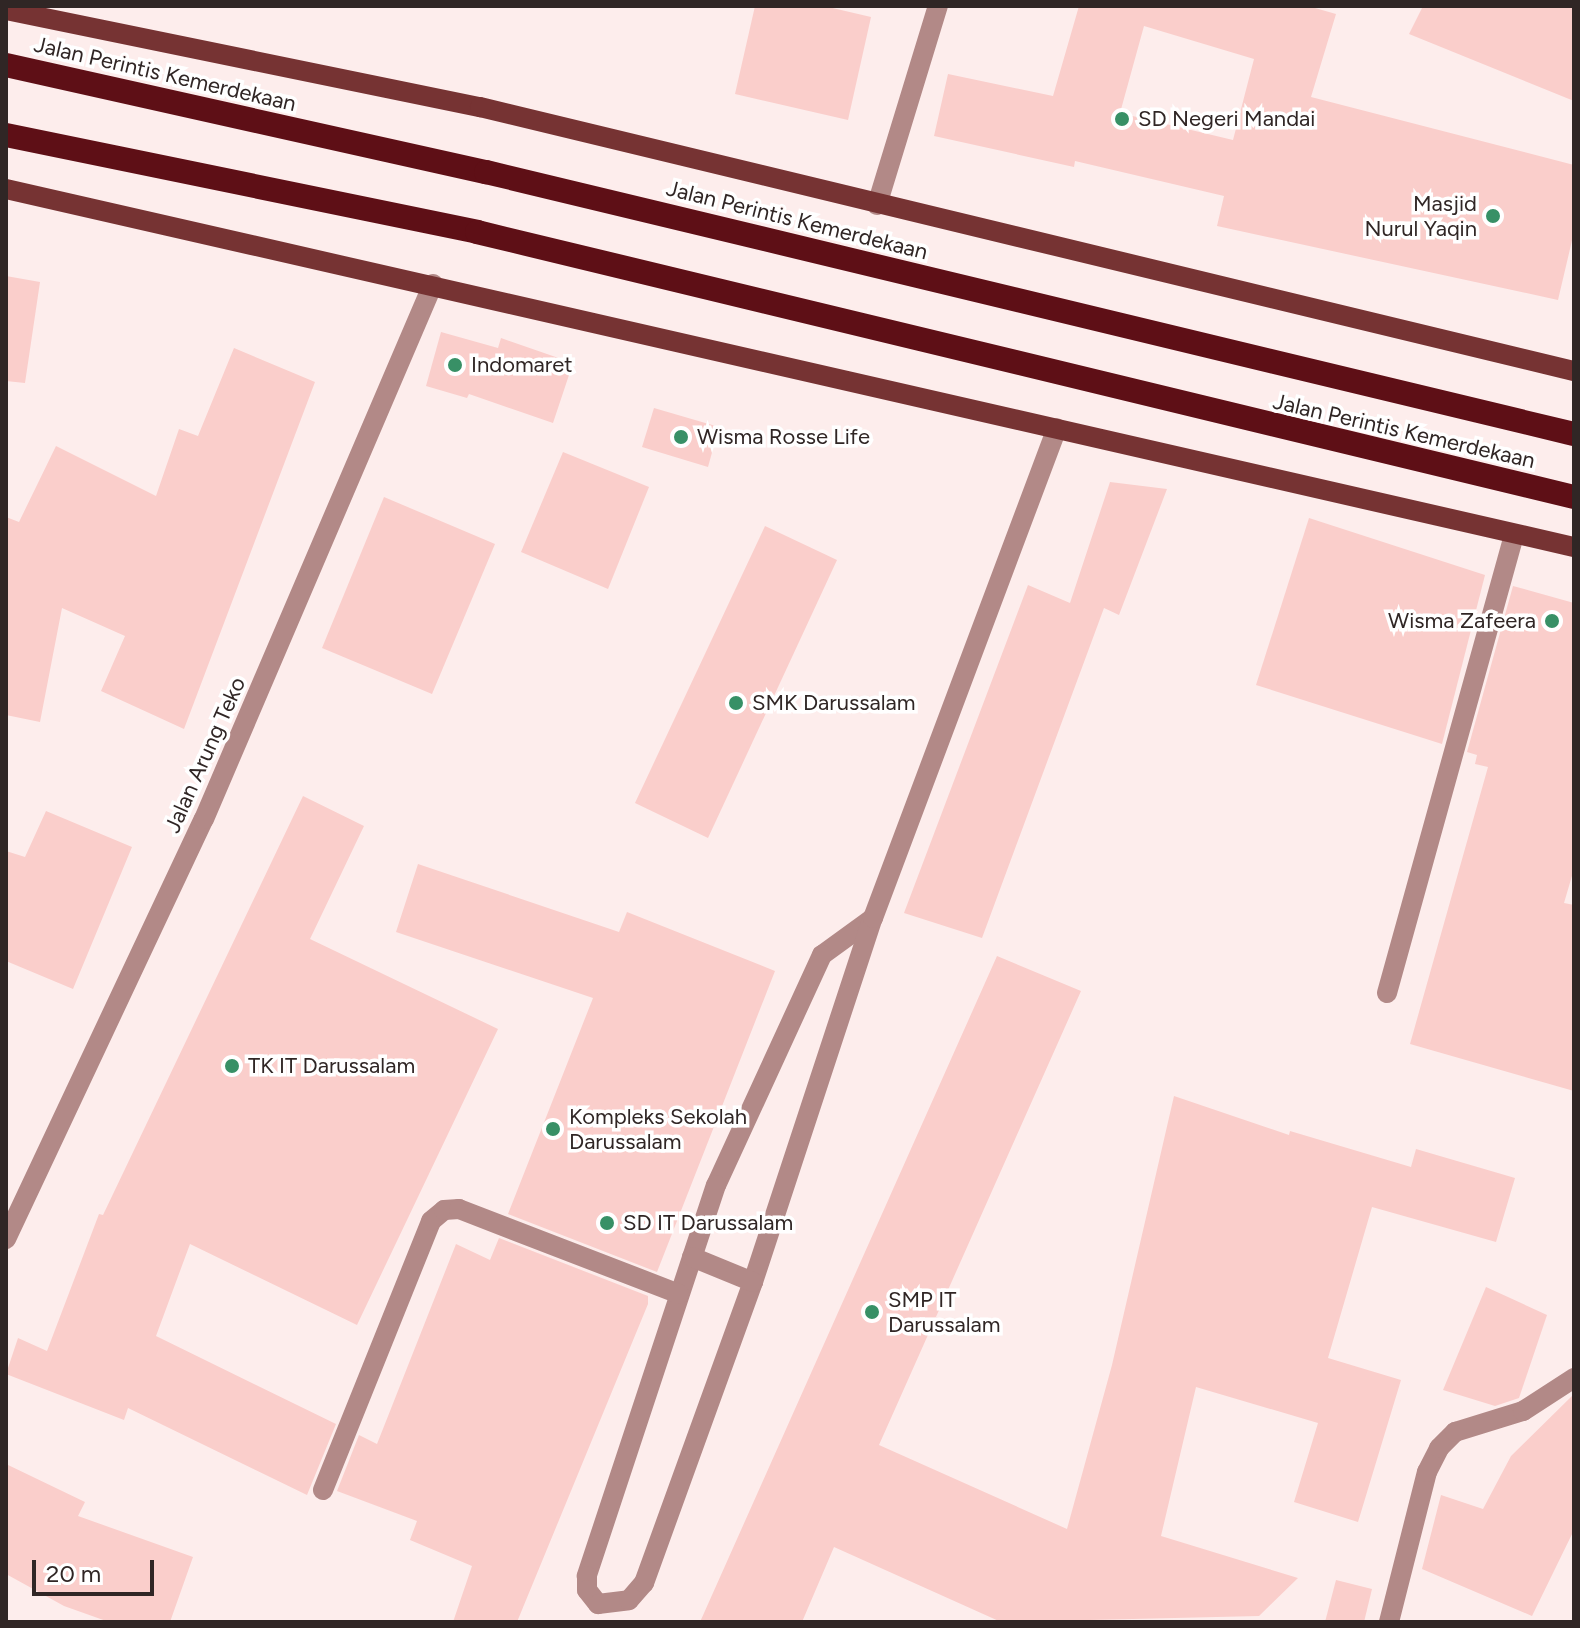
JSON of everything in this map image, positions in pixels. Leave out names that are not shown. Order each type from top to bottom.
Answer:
[{"type":"highway","name":"Jalan Perintis Kemerdekaan","points":[[6,65],[532,183],[1574,434]]},
{"type":"highway","name":"Jalan Perintis Kemerdekaan","points":[[6,135],[477,232],[1574,497]]},
{"type":"main road","name":"Jalan Perintis Kemerdekaan","points":[[6,10],[480,107],[1574,371]]},
{"type":"main road","points":[[6,189],[433,284],[1574,547]]},
{"type":"street","points":[[877,205],[938,6]]},
{"type":"street","name":"Jalan Arung Teko","points":[[6,1239],[204,819],[433,284]]},
{"type":"street","points":[[873,918],[832,943],[822,955],[716,1185],[587,1576],[587,1590],[598,1604],[629,1600],[644,1583],[753,1282],[873,918],[1057,428]]},
{"type":"street","points":[[1387,993],[1514,534]]},
{"type":"street","points":[[323,1490],[431,1221],[444,1210],[459,1209],[679,1294]]},
{"type":"street","points":[[692,1257],[753,1282]]},
{"type":"street","points":[[1389,1622],[1427,1472],[1439,1448],[1455,1432],[1523,1411],[1574,1378]]},
{"type":"building","points":[[755,6],[824,6],[871,17],[848,120],[735,94]]},
{"type":"building","points":[[1079,6],[1308,6],[1336,14],[1311,97],[1574,165],[1574,232],[1558,300],[1217,226],[1224,196],[1075,161],[1074,167],[934,136],[948,74],[1053,96]],"holes":[[[1144,26],[1254,59],[1233,140],[1120,113]]]},
{"type":"building","points":[[1423,6],[1574,6],[1574,101],[1409,34]]},
{"type":"building","points":[[6,276],[40,282],[25,383],[6,381]]},
{"type":"building","points":[[441,332],[498,348],[501,338],[573,363],[553,423],[469,394],[467,398],[426,386]]},
{"type":"building","points":[[234,348],[315,382],[184,729],[101,691],[125,636],[62,608],[40,722],[6,715],[6,517],[19,522],[56,446],[156,496],[179,429],[198,436]]},
{"type":"building","name":"Wisma Rosse Life","points":[[654,408],[719,427],[708,467],[642,447]]},
{"type":"building","points":[[563,452],[649,487],[608,589],[521,552]]},
{"type":"building","points":[[1110,482],[1167,489],[1119,615],[1104,608],[982,938],[904,913],[1028,585],[1070,603]]},
{"type":"building","points":[[384,497],[495,544],[432,694],[322,648]]},
{"type":"building","points":[[1309,518],[1485,575],[1442,744],[1256,685]]},
{"type":"building","points":[[765,526],[837,560],[708,838],[635,803]]},
{"type":"building","points":[[1513,586],[1574,603],[1574,869],[1564,903],[1574,905],[1574,1091],[1410,1044],[1488,767],[1475,764],[1477,755],[1467,752]]},
{"type":"building","points":[[303,796],[364,826],[310,939],[498,1029],[357,1325],[190,1244],[156,1336],[336,1424],[307,1495],[128,1408],[124,1420],[6,1374],[18,1338],[47,1351],[99,1214],[103,1215]]},
{"type":"building","points":[[46,811],[132,847],[73,989],[6,961],[6,851],[25,857]]},
{"type":"building","points":[[418,864],[619,932],[627,912],[775,971],[657,1272],[508,1214],[593,998],[396,932]]},
{"type":"building","points":[[997,956],[1081,991],[879,1445],[1067,1529],[1112,1365],[1174,1096],[1289,1135],[1290,1131],[1411,1167],[1416,1149],[1515,1178],[1496,1242],[1372,1207],[1328,1358],[1401,1380],[1358,1522],[1294,1502],[1318,1423],[1196,1387],[1161,1536],[1298,1578],[1259,1616],[1001,1622],[834,1547],[802,1622],[700,1622]]},
{"type":"building","points":[[499,1238],[648,1296],[648,1304],[517,1622],[453,1622],[472,1566],[410,1540],[417,1521],[337,1491],[359,1435],[377,1444],[456,1244],[490,1260]]},
{"type":"building","points":[[1486,1287],[1547,1315],[1519,1398],[1495,1406],[1443,1390]]},
{"type":"building","points":[[1574,1394],[1574,1530],[1532,1616],[1422,1569],[1441,1495],[1483,1509],[1511,1456]]},
{"type":"building","points":[[6,1464],[85,1502],[78,1516],[193,1557],[170,1622],[109,1622],[64,1606],[6,1574]]},
{"type":"building","points":[[1336,1580],[1372,1589],[1364,1622],[1325,1622]]},
{"type":"place","name":"SD Negeri Mandai","points":[[1122,119]]},
{"type":"place","name":"Masjid Nurul Yaqin","points":[[1493,216]]},
{"type":"place","name":"Indomaret","points":[[455,365]]},
{"type":"place","name":"Wisma Rosse Life","points":[[681,437]]},
{"type":"place","name":"Wisma Zafeera","points":[[1552,621]]},
{"type":"place","name":"SMK Darussalam","points":[[736,703]]},
{"type":"place","name":"TK IT Darussalam","points":[[232,1066]]},
{"type":"place","name":"Kompleks Sekolah Darussalam","points":[[553,1129]]},
{"type":"place","name":"SD IT Darussalam","points":[[607,1223]]},
{"type":"place","name":"SMP IT Darussalam","points":[[872,1312]]}]
